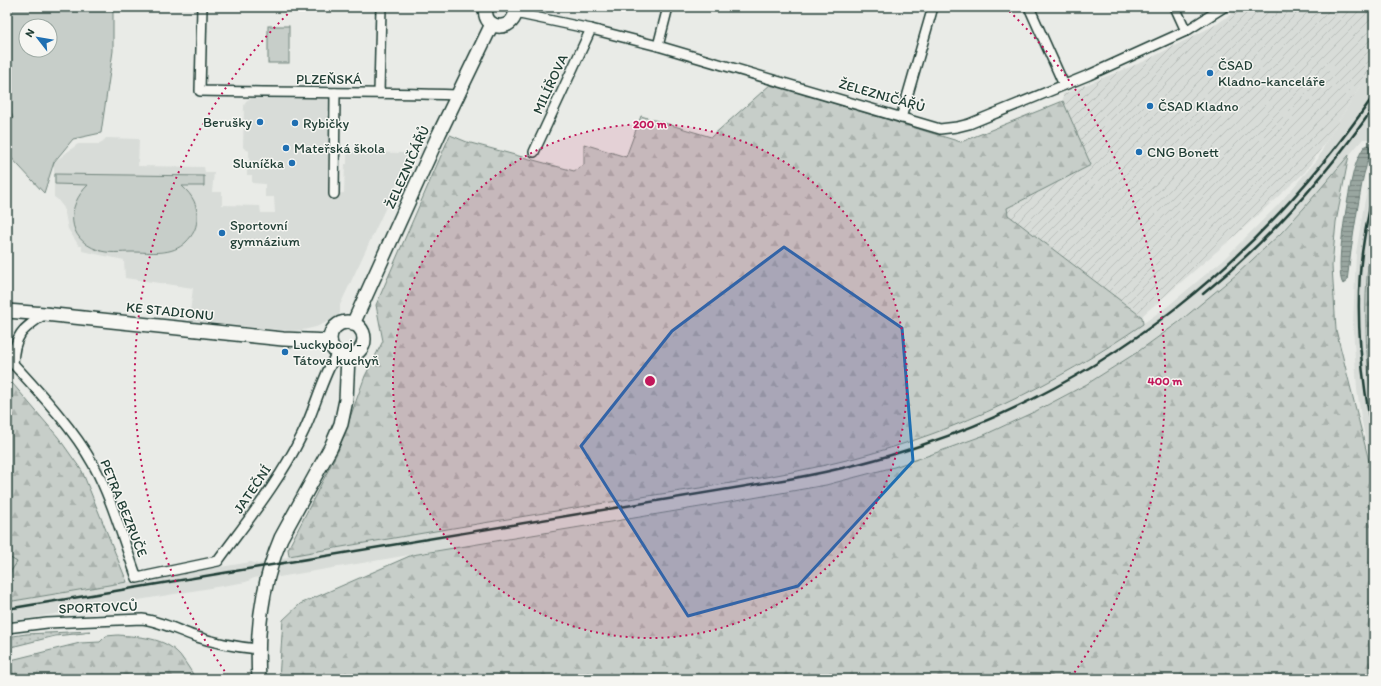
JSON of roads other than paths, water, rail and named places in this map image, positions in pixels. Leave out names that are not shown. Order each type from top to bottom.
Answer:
[{"type":"street","name":"PLZEŇSKÁ","points":[[202,7],[200,91],[241,93],[379,93],[457,96]]},
{"type":"street","points":[[379,93],[381,7]]},
{"type":"street","points":[[486,7],[487,18],[492,24],[500,26],[508,24],[512,21],[515,10]]},
{"type":"street","points":[[658,46],[668,7]]},
{"type":"street","points":[[901,118],[934,7]]},
{"type":"street","points":[[1029,7],[1064,85]]},
{"type":"street","points":[[1175,7],[1186,31]]},
{"type":"street","name":"ŽELEZNIČÁŘŮ","points":[[515,10],[658,46],[940,129],[970,124],[1064,85],[1186,31],[1224,7]]},
{"type":"street","name":"ŽELEZNIČÁŘŮ","points":[[353,324],[457,96],[492,24]]},
{"type":"street","name":"MILÍŘOVA","points":[[534,152],[591,29]]},
{"type":"street","points":[[334,194],[335,93]]},
{"type":"street","name":"KE STADIONU","points":[[7,311],[283,339],[330,341]]},
{"type":"street","points":[[10,360],[18,337],[27,326],[45,314]]},
{"type":"street","points":[[348,322],[353,324],[357,326],[362,333],[363,343],[359,351],[355,354],[342,354],[331,345],[330,341],[332,331],[338,325],[348,322]]},
{"type":"street","points":[[259,679],[258,649],[261,609],[269,568],[281,538],[331,447],[341,424],[346,400],[342,354]]},
{"type":"street","name":"JATEČNÍ","points":[[137,578],[218,561],[255,511],[290,458],[302,436],[328,367],[342,354]]},
{"type":"street","name":"PETRA BEZRUČE","points":[[10,360],[64,422],[93,464],[102,482],[137,578]]},
{"type":"street","name":"SPORTOVCŮ","points":[[7,628],[47,623],[142,618],[209,640],[232,646],[258,649]]},
{"type":"railway","points":[[7,609],[789,479],[856,465],[922,445],[991,419],[1057,387],[1119,349],[1177,307],[1232,260],[1283,209],[1330,154],[1374,95]]},
{"type":"railway","points":[[1203,294],[1251,252],[1295,206],[1336,158],[1374,107]]},
{"type":"railway","points":[[1374,190],[1362,253],[1359,301],[1360,348],[1374,443]]},
{"type":"place","name":"ČSAD Kladno-kanceláře","points":[[1210,73]]},
{"type":"place","name":"ČSAD Kladno","points":[[1150,106]]},
{"type":"place","name":"Berušky","points":[[260,122]]},
{"type":"place","name":"Rybičky","points":[[295,123]]},
{"type":"place","name":"Mateřská škola","points":[[286,148]]},
{"type":"place","name":"CNG Bonett","points":[[1139,152]]},
{"type":"place","name":"Sluníčka","points":[[292,163]]},
{"type":"place","name":"Sportovní gymnázium","points":[[222,233]]},
{"type":"place","name":"Luckybooj - Tátova kuchyň","points":[[285,352]]}]
